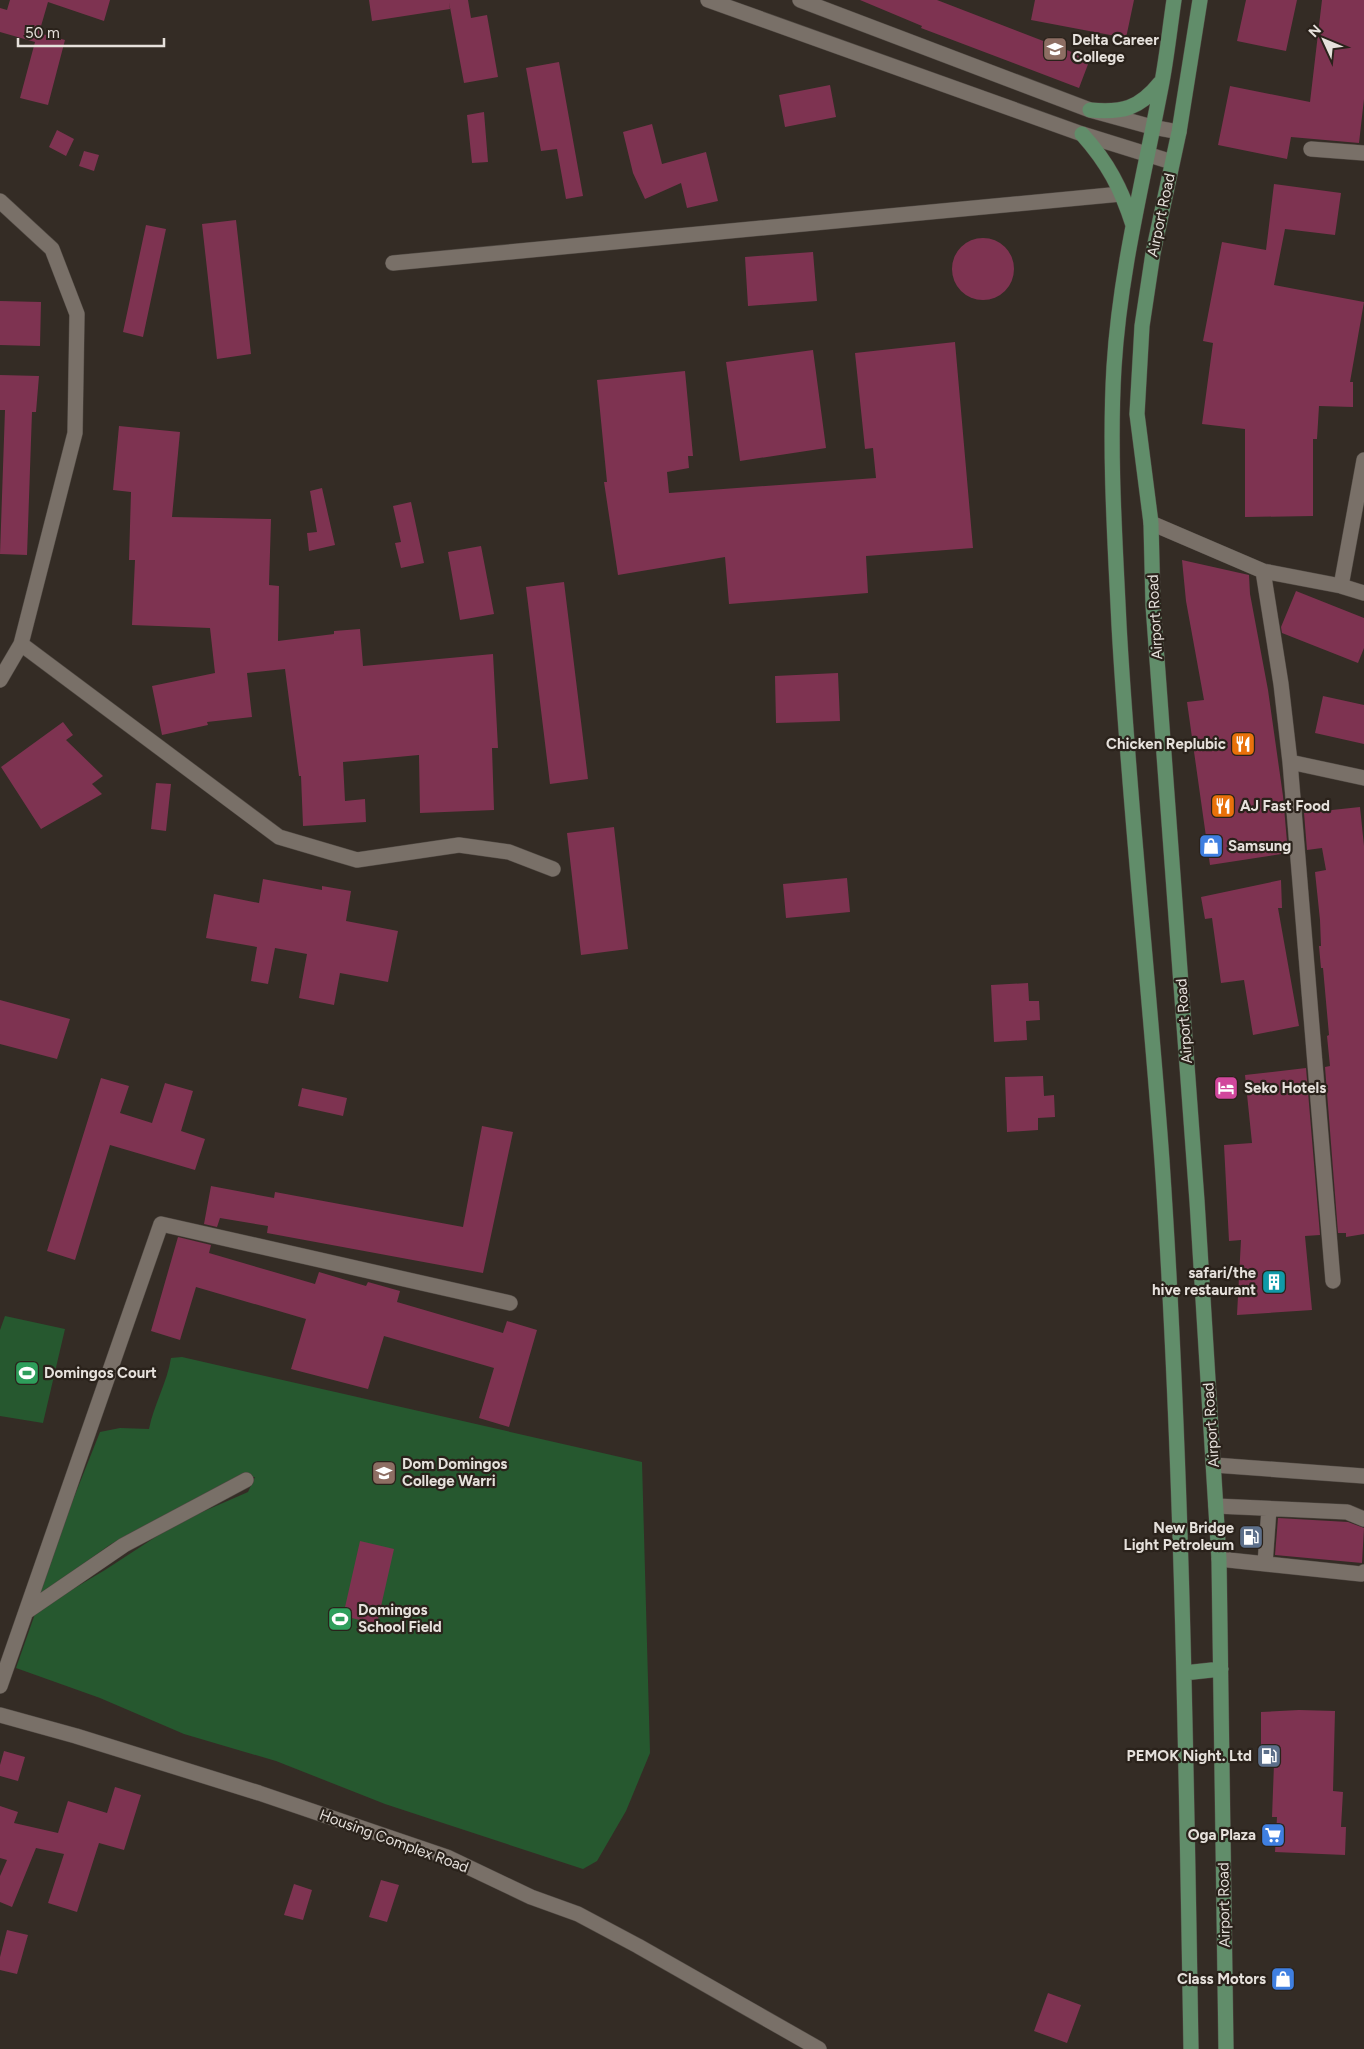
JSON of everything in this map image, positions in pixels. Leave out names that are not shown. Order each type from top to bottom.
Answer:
[{"type":"main road","name":"Airport Road","points":[[1174,0],[1162,80],[1146,156],[1120,302],[1114,369],[1116,562],[1124,716],[1144,928],[1162,1166],[1182,1563],[1191,2049]]},
{"type":"main road","name":"Airport Road","points":[[1200,0],[1179,132],[1153,253],[1142,326],[1137,414],[1151,523],[1153,605],[1214,1465],[1219,1559],[1226,2049]]},
{"type":"main road","points":[[1090,110],[1110,112],[1142,103],[1162,80]]},
{"type":"main road","points":[[1082,134],[1102,157],[1122,194],[1133,227]]},
{"type":"main road","points":[[1184,1673],[1221,1669]]},
{"type":"street","points":[[708,0],[1082,134],[1146,156],[1172,162]]},
{"type":"street","points":[[800,0],[1090,110],[1152,127],[1179,132]]},
{"type":"street","points":[[1311,149],[1364,153]]},
{"type":"street","points":[[393,263],[1122,194]]},
{"type":"street","points":[[0,201],[52,249],[77,314],[75,433],[21,644],[0,680]]},
{"type":"street","points":[[1341,586],[1364,460]]},
{"type":"street","points":[[1151,523],[1263,571],[1341,586],[1364,593]]},
{"type":"street","points":[[1263,571],[1281,684],[1290,762],[1334,1281]]},
{"type":"street","points":[[21,644],[279,837],[357,860],[459,845],[510,852],[552,870]]},
{"type":"street","points":[[1290,762],[1364,778]]},
{"type":"street","points":[[0,1686],[161,1224],[510,1303]]},
{"type":"street","points":[[1214,1465],[1364,1476]]},
{"type":"street","points":[[26,1612],[124,1545],[246,1480]]},
{"type":"street","points":[[1216,1506],[1347,1512],[1364,1519]]},
{"type":"street","points":[[1265,1564],[1269,1509]]},
{"type":"street","points":[[1219,1559],[1361,1574],[1364,1572]]},
{"type":"street","name":"Housing Complex Road","points":[[0,1715],[76,1736],[259,1793],[447,1857],[531,1897],[578,1914],[819,2049]]},
{"type":"green space","name":"Domingos Court","points":[[5,1316],[65,1329],[43,1423],[0,1416],[0,1330]]},
{"type":"green space","name":"Domingos School Field","points":[[182,1357],[642,1462],[650,1753],[626,1811],[597,1861],[583,1869],[385,1804],[276,1761],[184,1734],[100,1698],[16,1668],[36,1611],[105,1570],[177,1523],[248,1492],[255,1477],[238,1478],[111,1544],[38,1596],[61,1530],[100,1432],[120,1428],[149,1429],[167,1376],[171,1358]]},
{"type":"building","points":[[10,0],[110,0],[104,21],[48,2],[39,33],[65,40],[48,105],[20,98],[35,42],[0,32],[0,8],[7,10]]},
{"type":"building","points":[[369,0],[468,0],[471,18],[487,15],[498,77],[464,83],[449,2],[450,9],[372,21]]},
{"type":"building","points":[[860,0],[937,0],[1090,59],[1079,88],[921,28],[922,26]]},
{"type":"building","points":[[1035,0],[1134,0],[1126,38],[1031,20]]},
{"type":"building","points":[[1246,0],[1297,0],[1286,51],[1237,41]]},
{"type":"building","points":[[1322,0],[1364,0],[1364,99],[1359,143],[1291,137],[1287,159],[1218,145],[1230,86],[1310,102]]},
{"type":"building","points":[[559,62],[583,196],[566,199],[557,149],[541,151],[526,68]]},
{"type":"building","points":[[830,85],[836,117],[785,127],[779,95]]},
{"type":"building","points":[[484,112],[488,162],[472,163],[467,115]]},
{"type":"building","points":[[652,124],[662,164],[706,152],[718,201],[687,208],[681,183],[645,199],[633,173],[623,132]]},
{"type":"building","points":[[57,130],[74,139],[66,156],[49,147]]},
{"type":"building","points":[[84,151],[99,155],[94,171],[79,166]]},
{"type":"building","points":[[1274,184],[1341,193],[1335,235],[1285,229],[1274,285],[1364,302],[1350,382],[1353,382],[1353,407],[1319,406],[1317,439],[1313,439],[1313,516],[1245,517],[1245,429],[1202,424],[1213,343],[1203,341],[1222,242],[1266,250]]},
{"type":"building","points":[[236,220],[251,354],[217,359],[202,224]]},
{"type":"building","points":[[146,225],[166,229],[143,337],[123,332]]},
{"type":"building","points":[[977,238],[989,238],[1005,247],[1012,257],[1014,269],[1012,281],[1005,291],[989,300],[977,300],[966,295],[957,286],[952,275],[952,263],[957,252],[966,243]]},
{"type":"building","points":[[813,252],[817,301],[748,306],[745,257]]},
{"type":"building","points":[[0,301],[41,302],[40,346],[0,345]]},
{"type":"building","points":[[955,342],[973,548],[866,556],[868,593],[729,604],[725,557],[618,575],[604,482],[607,482],[597,380],[685,371],[693,456],[688,456],[689,468],[667,472],[669,493],[876,478],[873,448],[865,449],[855,353]]},
{"type":"building","points":[[813,350],[826,448],[740,461],[726,362]]},
{"type":"building","points":[[0,375],[39,376],[36,412],[32,412],[27,555],[0,554],[5,410],[0,410]]},
{"type":"building","points":[[119,426],[180,432],[172,517],[271,519],[269,585],[279,586],[278,641],[334,634],[334,631],[360,629],[363,666],[493,654],[498,748],[492,748],[494,810],[420,813],[419,755],[343,762],[345,801],[365,799],[366,822],[303,826],[301,776],[299,776],[285,669],[247,673],[252,717],[207,722],[208,725],[162,735],[152,686],[215,673],[210,628],[132,625],[135,560],[129,560],[131,492],[113,490]]},
{"type":"building","points":[[322,488],[335,545],[309,551],[307,533],[317,532],[310,491]]},
{"type":"building","points":[[411,502],[424,563],[401,568],[395,543],[401,542],[393,506]]},
{"type":"building","points":[[481,546],[494,614],[460,620],[448,552]]},
{"type":"building","points":[[1182,560],[1249,575],[1250,594],[1268,690],[1283,796],[1288,853],[1210,865],[1187,702],[1204,700],[1186,601]]},
{"type":"building","points":[[564,582],[588,779],[550,784],[526,587]]},
{"type":"building","points":[[1296,591],[1364,618],[1364,648],[1358,663],[1282,633],[1281,627]]},
{"type":"building","points":[[838,673],[840,721],[776,723],[775,676]]},
{"type":"building","points":[[1323,696],[1364,705],[1364,744],[1315,733]]},
{"type":"building","points":[[63,722],[73,735],[66,740],[103,776],[92,784],[102,794],[41,829],[1,767]]},
{"type":"building","points":[[156,783],[171,784],[166,831],[151,829]]},
{"type":"building","points":[[1360,807],[1364,846],[1364,1234],[1346,1237],[1346,1233],[1338,1233],[1325,1067],[1330,1066],[1327,1036],[1329,1035],[1323,968],[1321,968],[1319,946],[1321,946],[1320,920],[1315,872],[1326,870],[1322,848],[1307,850],[1304,813]]},
{"type":"building","points":[[614,827],[628,949],[581,955],[567,833]]},
{"type":"building","points":[[847,878],[850,912],[786,918],[783,884]]},
{"type":"building","points":[[263,879],[322,890],[322,886],[351,891],[346,921],[398,931],[388,982],[340,973],[334,1005],[299,998],[307,954],[275,948],[268,984],[251,981],[257,947],[206,938],[214,894],[259,903]]},
{"type":"building","points":[[1281,880],[1282,908],[1278,908],[1299,1026],[1253,1035],[1244,980],[1221,983],[1212,918],[1205,919],[1201,897]]},
{"type":"building","points":[[1028,983],[1029,1001],[1039,1001],[1040,1020],[1026,1021],[1027,1040],[994,1042],[991,985]]},
{"type":"building","points":[[0,1000],[70,1019],[57,1059],[0,1044]]},
{"type":"building","points":[[1306,1068],[1320,1235],[1305,1236],[1312,1310],[1237,1315],[1241,1240],[1229,1241],[1224,1145],[1252,1143],[1245,1075]]},
{"type":"building","points":[[1043,1076],[1044,1096],[1054,1095],[1055,1117],[1038,1118],[1038,1130],[1007,1132],[1005,1077]]},
{"type":"building","points":[[101,1078],[129,1086],[120,1113],[152,1123],[165,1083],[193,1091],[181,1131],[205,1139],[195,1170],[110,1145],[75,1260],[47,1251]]},
{"type":"building","points":[[302,1088],[347,1098],[343,1116],[298,1106]]},
{"type":"building","points":[[482,1126],[513,1132],[483,1273],[267,1233],[268,1226],[220,1218],[217,1227],[204,1224],[211,1186],[274,1198],[275,1192],[463,1227]]},
{"type":"building","points":[[178,1237],[211,1245],[209,1253],[315,1284],[319,1272],[366,1286],[368,1282],[400,1291],[397,1302],[503,1333],[507,1321],[537,1330],[509,1427],[479,1418],[494,1368],[384,1336],[368,1389],[291,1369],[306,1319],[196,1287],[180,1340],[151,1331]]},
{"type":"building","points":[[1278,1518],[1348,1522],[1364,1528],[1362,1563],[1275,1555]]},
{"type":"building","points":[[360,1541],[394,1549],[377,1624],[343,1616]]},
{"type":"building","points":[[1335,1711],[1333,1791],[1343,1792],[1341,1827],[1346,1827],[1345,1855],[1275,1852],[1277,1817],[1272,1817],[1274,1764],[1261,1764],[1261,1712]]},
{"type":"building","points":[[4,1751],[25,1757],[18,1781],[0,1776],[0,1765]]},
{"type":"building","points":[[115,1787],[141,1795],[124,1850],[99,1843],[77,1912],[48,1903],[64,1854],[36,1848],[12,1907],[0,1902],[0,1876],[7,1860],[0,1858],[0,1806],[18,1812],[14,1823],[58,1833],[68,1801],[107,1813]]},
{"type":"building","points":[[381,1880],[399,1885],[387,1922],[369,1917]]},
{"type":"building","points":[[294,1884],[312,1890],[303,1920],[284,1915]]},
{"type":"building","points":[[7,1930],[28,1935],[17,1974],[0,1970],[0,1957]]},
{"type":"building","points":[[1048,1993],[1081,2005],[1067,2043],[1034,2031]]},
{"type":"place","name":"Delta Career College","points":[[1055,49]]},
{"type":"place","name":"Chicken Replubic","points":[[1243,744]]},
{"type":"place","name":"AJ Fast Food","points":[[1223,806]]},
{"type":"place","name":"Samsung","points":[[1211,846]]},
{"type":"place","name":"Seko Hotels","points":[[1226,1088]]},
{"type":"place","name":"safari/the hive restaurant","points":[[1274,1282]]},
{"type":"place","name":"Domingos Court","points":[[27,1373]]},
{"type":"place","name":"Dom Domingos College Warri","points":[[384,1473]]},
{"type":"place","name":"New Bridge Light Petroleum","points":[[1251,1537]]},
{"type":"place","name":"Domingos School Field","points":[[340,1619]]},
{"type":"place","name":"PEMOK Night. Ltd","points":[[1269,1756]]},
{"type":"place","name":"Oga Plaza","points":[[1273,1835]]},
{"type":"place","name":"Class Motors","points":[[1283,1979]]}]
